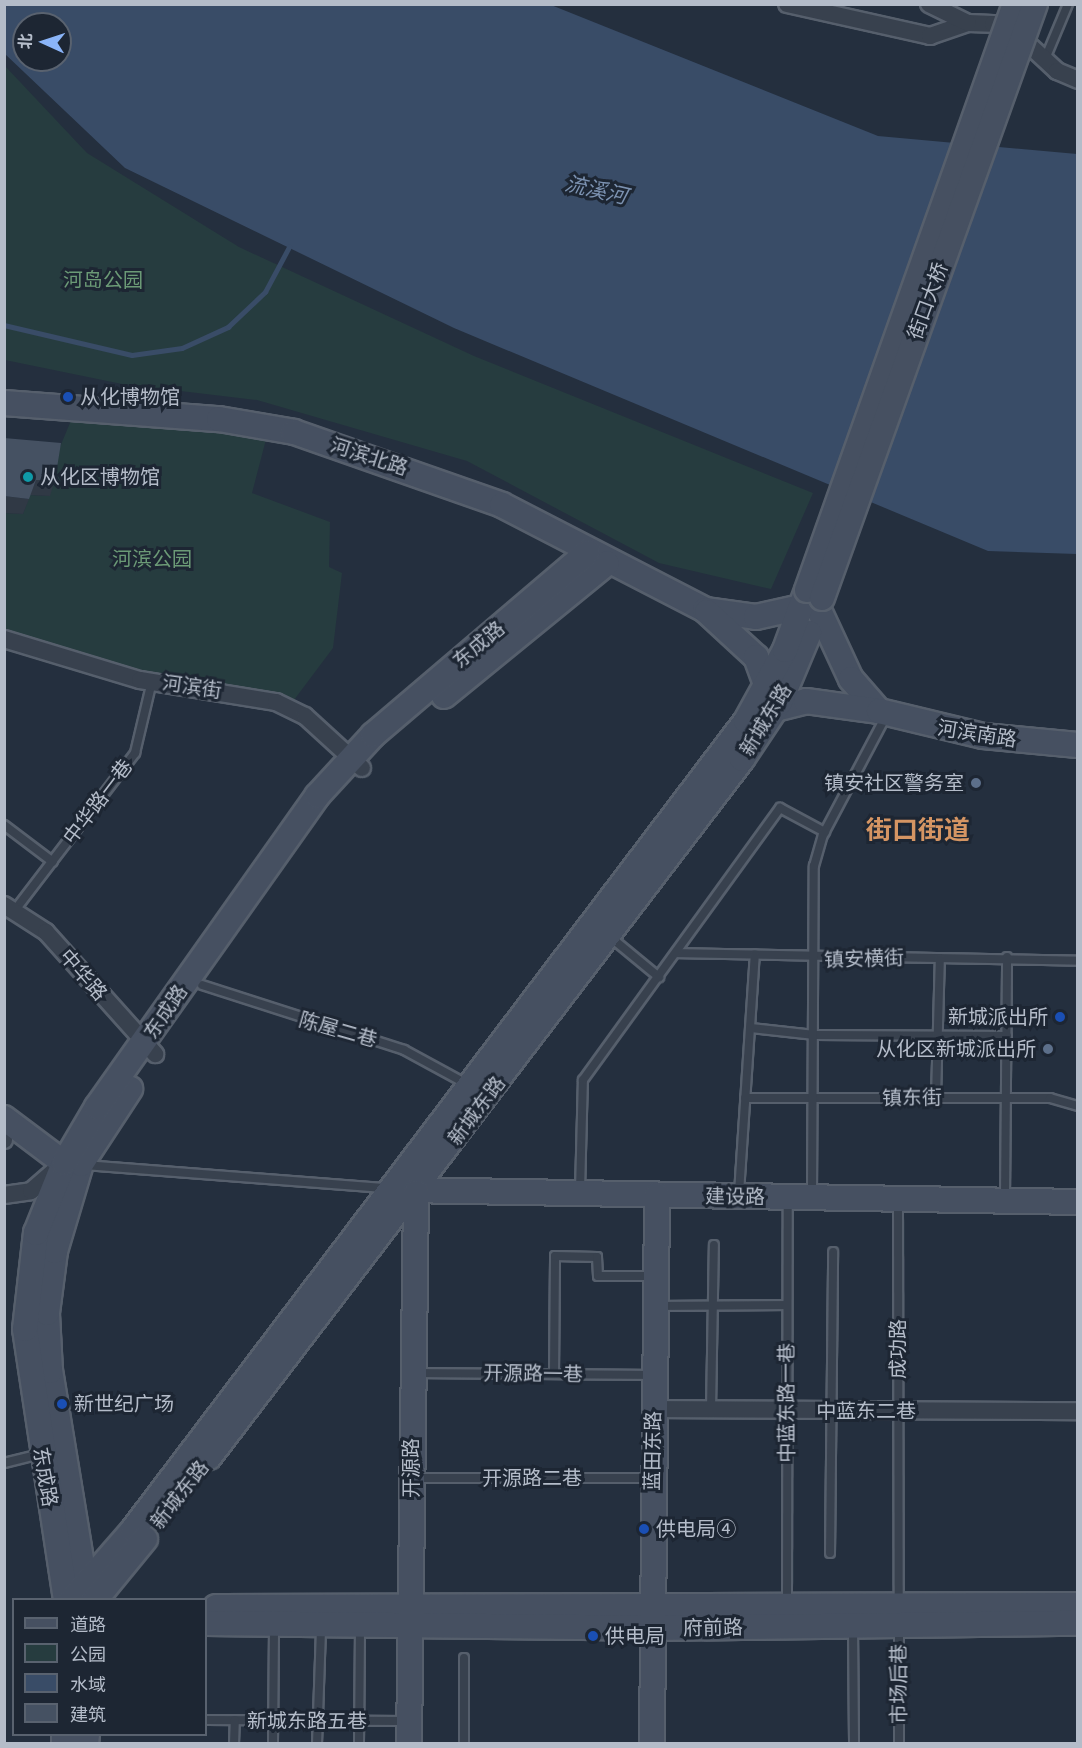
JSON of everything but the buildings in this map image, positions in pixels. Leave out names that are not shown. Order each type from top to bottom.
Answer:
[{"type":"street","points":[[787,4],[930,36],[968,23]]},
{"type":"street","points":[[929,4],[968,23],[1014,32],[1045,59],[1077,80]]},
{"type":"street","name":"街口大桥","points":[[812,602],[1015,4]]},
{"type":"street","name":"街口大桥","points":[[812,602],[1035,4]]},
{"type":"street","name":"河滨北路","points":[[4,403],[219,419],[294,432],[502,505],[597,557],[705,610],[756,657],[771,699]]},
{"type":"street","name":"东成路","points":[[66,1598],[40,1454],[27,1358],[26,1298],[36,1233],[72,1164],[150,1049],[290,828],[356,764],[597,557]]},
{"type":"street","points":[[812,602],[851,679],[883,712]]},
{"type":"street","name":"河滨北路","points":[[705,610],[756,617],[812,602]]},
{"type":"street","name":"新城东路","points":[[85,1596],[416,1192],[609,936],[771,699],[812,602]]},
{"type":"street","name":"河滨街","points":[[4,639],[152,681],[276,702],[305,716],[356,764]]},
{"type":"street","name":"新城东路","points":[[85,1596],[469,1085],[771,699]]},
{"type":"street","name":"河滨南路","points":[[771,699],[806,701],[883,712],[949,731],[1077,745]]},
{"type":"street","name":"东成路","points":[[150,1049],[202,985],[289,857],[356,764]]},
{"type":"street","name":"中华路","points":[[10,907],[45,932],[150,1049]]},
{"type":"street","points":[[4,1118],[72,1164],[31,1191],[4,1195]]},
{"type":"street","name":"东成路","points":[[72,1164],[55,1251],[47,1313],[50,1371],[85,1596]]},
{"type":"street","name":"建设路","points":[[392,1189],[416,1192],[1077,1202]]},
{"type":"street","name":"开源路","points":[[409,1732],[411,1373],[416,1192]]},
{"type":"street","name":"蓝田东路","points":[[652,1743],[657,1195]]},
{"type":"street","name":"中蓝东二巷","points":[[654,1409],[1077,1411]]},
{"type":"street","name":"府前路","points":[[207,1607],[409,1618],[652,1618],[853,1625],[899,1616],[1077,1605]]},
{"type":"street","name":"府前路","points":[[652,1618],[787,1608],[899,1616],[1077,1623]]},
{"type":"street","name":"府前路","points":[[207,1623],[360,1626],[409,1618]]},
{"type":"lane","points":[[1045,59],[1068,4]]},
{"type":"lane","name":"中华路一巷","points":[[10,907],[53,862],[135,753],[152,681]]},
{"type":"lane","points":[[676,953],[816,957],[812,896],[825,832],[883,712]]},
{"type":"lane","points":[[580,1194],[583,1080],[780,808],[825,832]]},
{"type":"lane","points":[[4,825],[53,862]]},
{"type":"lane","points":[[609,936],[659,977]]},
{"type":"lane","points":[[739,1197],[755,956]]},
{"type":"lane","name":"镇安横街","points":[[812,1198],[816,957],[1007,957],[1077,961]]},
{"type":"lane","points":[[1005,1201],[1007,957]]},
{"type":"lane","points":[[936,1098],[940,958]]},
{"type":"lane","name":"陈屋二巷","points":[[202,985],[404,1050],[469,1085]]},
{"type":"lane","points":[[751,1028],[815,1035],[1007,1036]]},
{"type":"lane","name":"镇东街","points":[[745,1098],[1007,1097],[1065,1099],[1077,1106]]},
{"type":"lane","points":[[72,1164],[392,1189]]},
{"type":"lane","name":"中蓝东路一巷","points":[[787,1608],[788,1197]]},
{"type":"lane","name":"成功路","points":[[898,1199],[899,1616]]},
{"type":"lane","points":[[711,1410],[714,1245]]},
{"type":"lane","points":[[830,1553],[833,1252]]},
{"type":"lane","points":[[554,1374],[555,1256],[597,1257],[598,1276],[656,1276]]},
{"type":"lane","points":[[655,1306],[787,1305]]},
{"type":"lane","name":"开源路一巷","points":[[411,1373],[654,1375]]},
{"type":"lane","points":[[4,1463],[40,1454]]},
{"type":"lane","name":"开源路二巷","points":[[411,1478],[653,1478]]},
{"type":"lane","name":"市场后巷","points":[[899,1616],[899,1743]]},
{"type":"lane","points":[[273,1743],[274,1625]]},
{"type":"lane","points":[[853,1625],[854,1743]]},
{"type":"lane","points":[[317,1743],[321,1626]]},
{"type":"lane","points":[[359,1743],[360,1626]]},
{"type":"lane","points":[[464,1658],[464,1743]]},
{"type":"lane","name":"新城东路五巷","points":[[207,1720],[360,1721],[409,1732]]},
{"type":"lane","points":[[234,1743],[235,1720]]},
{"type":"green space","name":"河岛公园","points":[[5,66],[87,153],[239,247],[474,356],[813,493],[771,589],[659,563],[467,461],[257,400],[122,384],[5,360]]},
{"type":"green space","name":"河滨公园","points":[[77,406],[269,428],[252,493],[330,522],[329,567],[342,573],[333,648],[288,708],[140,680],[5,639],[4,513],[23,514],[30,495],[49,496],[55,459]]},
{"type":"water","name":"流溪河","points":[[4,5],[551,5],[878,136],[1077,154],[1077,554],[988,551],[454,328],[125,168],[24,72],[72,72],[72,12],[12,12],[12,61],[5,54]]},
{"type":"waterway","points":[[4,325],[132,355],[182,348],[228,327],[265,292],[289,247]]},
{"type":"place","name":"从化博物馆","points":[[68,397]]},
{"type":"place","name":"从化区博物馆","points":[[28,477]]},
{"type":"place","name":"镇安社区警务室","points":[[976,783]]},
{"type":"place","name":"新城派出所","points":[[1060,1017]]},
{"type":"place","name":"从化区新城派出所","points":[[1048,1049]]},
{"type":"place","name":"新世纪广场","points":[[62,1404]]},
{"type":"place","name":"供电局④","points":[[644,1529]]},
{"type":"place","name":"供电局","points":[[593,1636]]},
{"type":"district","name":"街口街道","points":[[918,830]]}]
